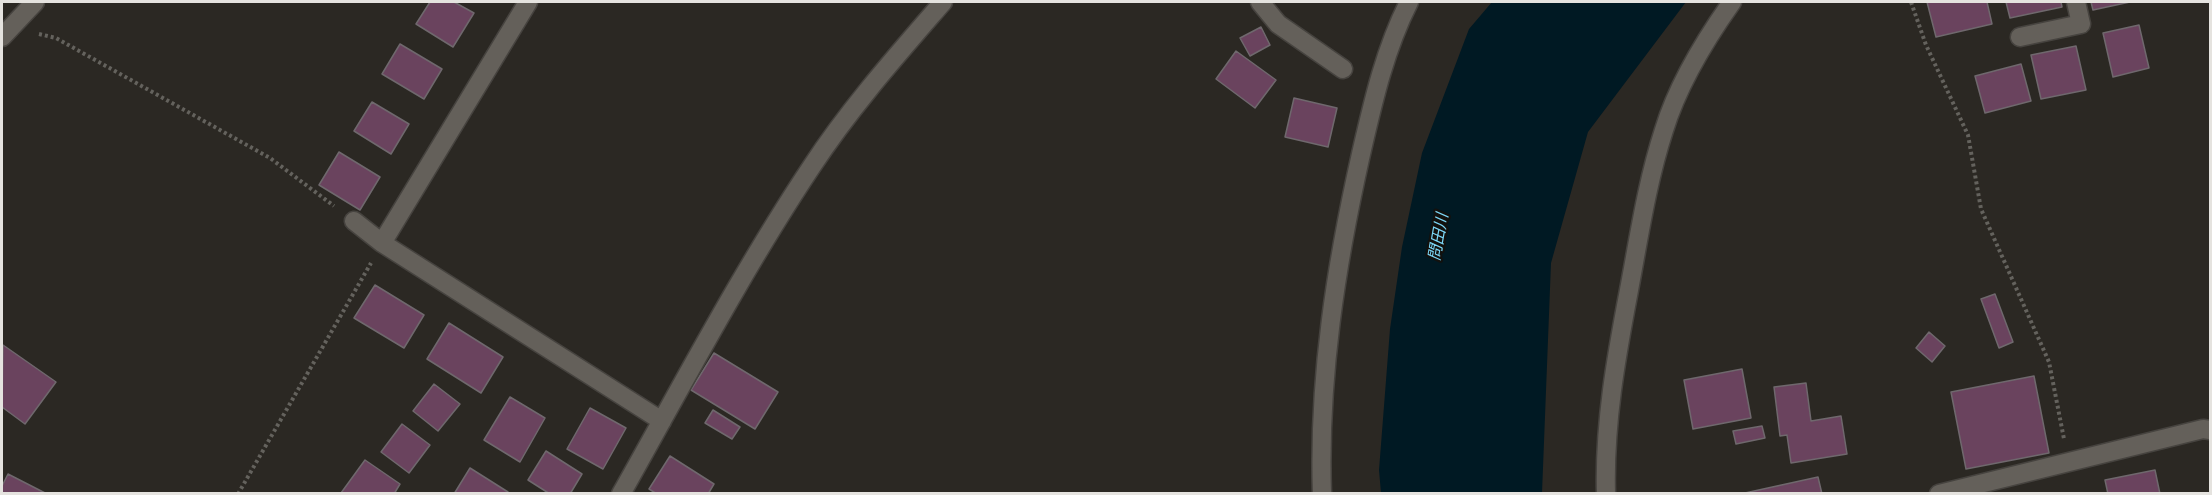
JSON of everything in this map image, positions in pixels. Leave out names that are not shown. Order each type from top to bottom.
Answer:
[{"type":"street","points":[[6,31],[35,2]]},
{"type":"street","points":[[382,243],[528,2]]},
{"type":"street","points":[[621,494],[723,312],[813,165],[887,67],[943,2]]},
{"type":"street","points":[[1260,2],[1278,24],[1342,69]]},
{"type":"street","points":[[1322,494],[1325,366],[1344,228],[1371,112],[1393,33],[1409,2]]},
{"type":"street","points":[[1606,494],[1605,460],[1610,389],[1647,195],[1664,129],[1681,87],[1710,33],[1732,2]]},
{"type":"street","points":[[2020,37],[2081,24],[2076,2]]},
{"type":"street","points":[[354,221],[382,243],[662,421]]},
{"type":"street","points":[[1939,494],[2203,429],[2211,430]]},
{"type":"path","points":[[1911,2],[1926,45],[1968,135],[1981,209],[2049,362],[2069,463]]},
{"type":"path","points":[[6,31],[56,38],[270,158],[354,221]]},
{"type":"path","points":[[238,494],[382,243]]},
{"type":"water","name":"問田川","points":[[1492,2],[1686,2],[1588,132],[1551,263],[1542,493],[1381,493],[1379,470],[1390,329],[1402,247],[1422,153],[1469,29]]},
{"type":"building","points":[[430,2],[454,2],[474,13],[453,47],[416,24]]},
{"type":"building","points":[[1927,2],[1987,2],[1992,24],[1936,37]]},
{"type":"building","points":[[2006,2],[2061,2],[2062,7],[2010,18]]},
{"type":"building","points":[[2091,2],[2130,2],[2093,10]]},
{"type":"building","points":[[2139,25],[2149,68],[2113,77],[2103,33]]},
{"type":"building","points":[[1261,27],[1270,45],[1250,56],[1240,38]]},
{"type":"building","points":[[400,44],[442,69],[424,99],[382,74]]},
{"type":"building","points":[[2076,46],[2086,90],[2041,99],[2031,55]]},
{"type":"building","points":[[1236,51],[1276,80],[1255,108],[1216,79]]},
{"type":"building","points":[[2021,64],[2031,101],[1985,113],[1975,76]]},
{"type":"building","points":[[1294,98],[1337,108],[1328,147],[1285,137]]},
{"type":"building","points":[[372,102],[409,124],[391,154],[354,131]]},
{"type":"building","points":[[339,152],[380,177],[360,210],[319,185]]},
{"type":"building","points":[[375,285],[424,315],[404,348],[354,318]]},
{"type":"building","points":[[1995,294],[2013,342],[1999,348],[1981,299]]},
{"type":"building","points":[[449,323],[503,357],[481,393],[427,359]]},
{"type":"building","points":[[1929,332],[1945,346],[1932,362],[1916,348]]},
{"type":"building","points":[[3,345],[56,382],[25,424],[2,407]]},
{"type":"building","points":[[714,353],[778,392],[755,429],[691,390]]},
{"type":"building","points":[[1742,369],[1751,418],[1693,429],[1684,380]]},
{"type":"building","points":[[2034,376],[2049,453],[1966,469],[1951,392]]},
{"type":"building","points":[[1806,383],[1811,421],[1841,416],[1847,454],[1791,463],[1787,435],[1780,436],[1774,387]]},
{"type":"building","points":[[434,384],[460,404],[438,431],[413,411]]},
{"type":"building","points":[[510,397],[545,418],[520,462],[484,440]]},
{"type":"building","points":[[590,408],[626,428],[603,469],[567,449]]},
{"type":"building","points":[[713,410],[740,427],[732,439],[705,423]]},
{"type":"building","points":[[402,424],[430,445],[409,473],[381,452]]},
{"type":"building","points":[[1762,426],[1765,438],[1736,444],[1733,431]]},
{"type":"building","points":[[546,451],[582,474],[570,494],[550,494],[528,480]]},
{"type":"building","points":[[670,456],[714,484],[708,494],[657,494],[649,489]]},
{"type":"building","points":[[365,460],[400,484],[394,494],[341,493]]},
{"type":"building","points":[[470,468],[508,492],[507,494],[454,494]]},
{"type":"building","points":[[2155,470],[2160,494],[2108,494],[2105,480]]},
{"type":"building","points":[[8,474],[47,494],[2,494],[2,486]]},
{"type":"building","points":[[1818,477],[1822,494],[1745,494],[1745,493]]}]
